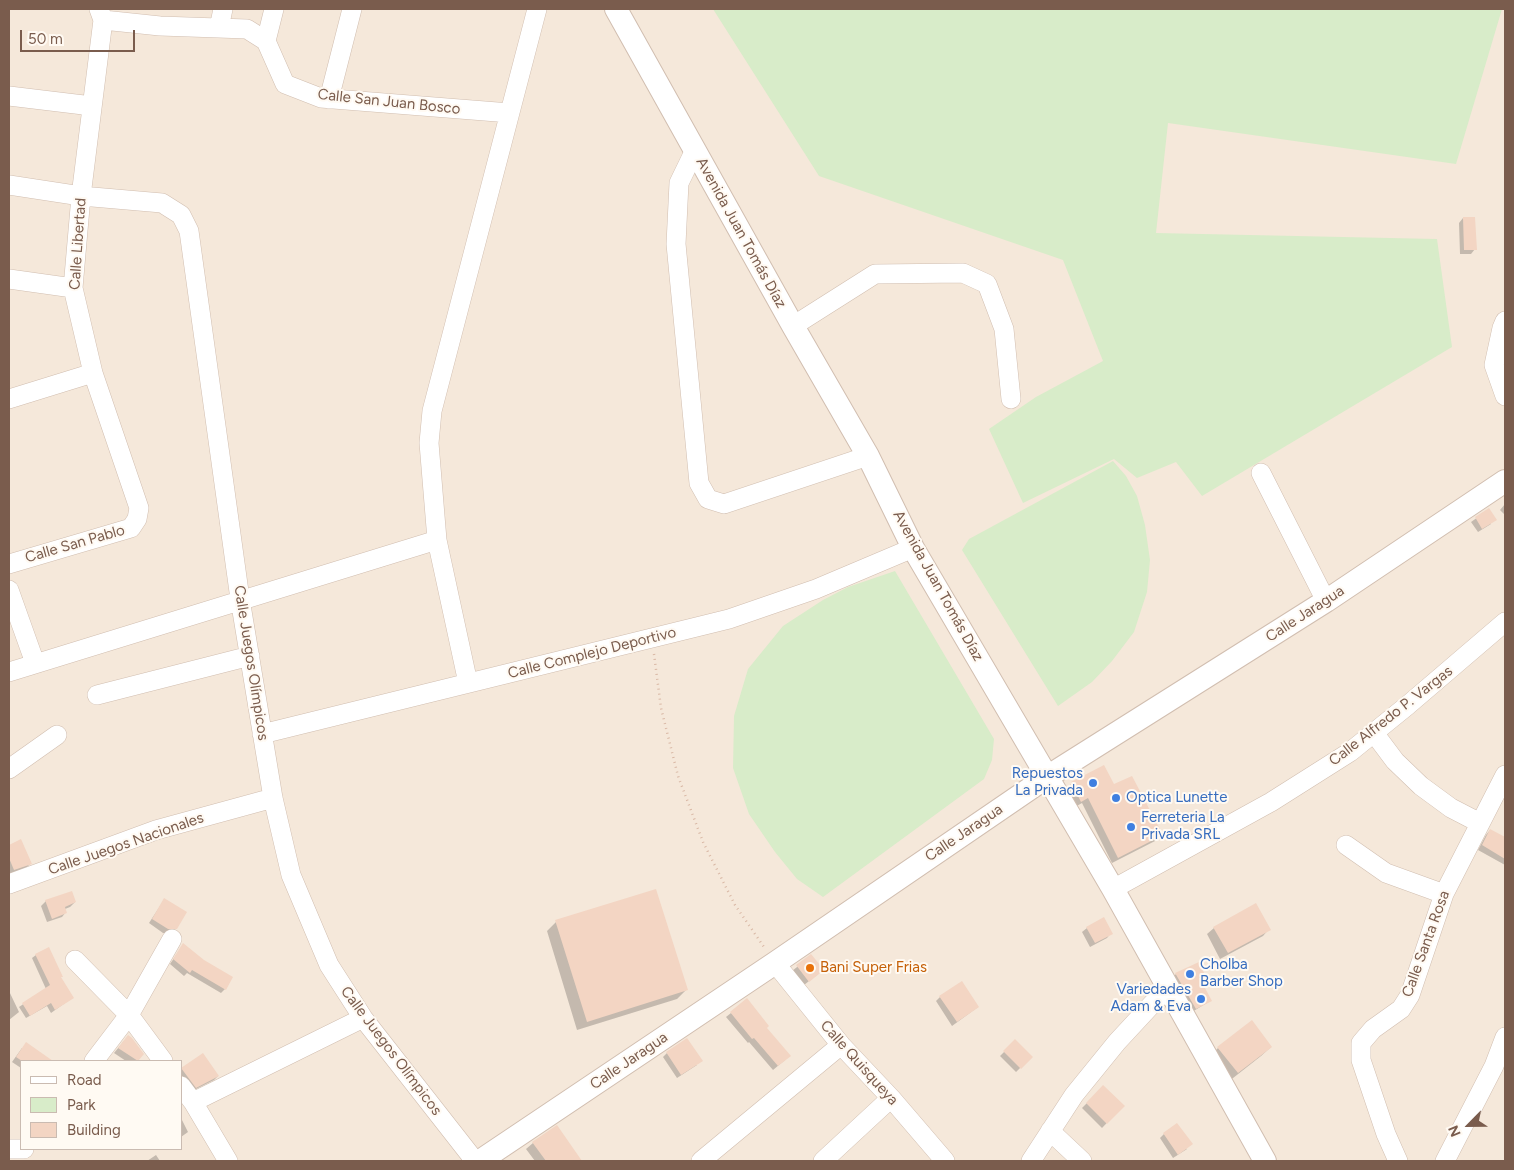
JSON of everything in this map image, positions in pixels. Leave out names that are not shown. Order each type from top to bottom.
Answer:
[{"type":"street","points":[[219,28],[223,9]]},
{"type":"street","points":[[101,14],[160,26],[247,29],[266,41],[274,9]]},
{"type":"street","points":[[329,99],[352,9]]},
{"type":"street","points":[[468,683],[437,540],[429,443],[432,411],[537,9]]},
{"type":"street","name":"Avenida Juan Tomás Díaz","points":[[616,9],[868,456],[913,548],[1113,889],[1264,1161]]},
{"type":"street","name":"Calle Libertad","points":[[101,14],[92,106],[80,196],[72,288],[92,373],[139,508],[137,519]]},
{"type":"street","name":"Calle San Juan Bosco","points":[[266,41],[285,84],[321,98],[510,113]]},
{"type":"street","points":[[9,96],[92,106]]},
{"type":"street","points":[[695,150],[679,183],[676,244],[699,483],[708,499],[724,504],[868,456]]},
{"type":"street","name":"Calle Juegos Olímpicos","points":[[9,185],[80,196],[162,203],[181,215],[190,231],[240,599],[273,798],[291,875],[329,965],[363,1018],[475,1161]]},
{"type":"street","points":[[793,326],[875,274],[963,272],[987,284],[1004,328],[1011,399]]},
{"type":"street","points":[[9,279],[72,288]]},
{"type":"street","points":[[1505,321],[1494,366],[1505,396]]},
{"type":"street","points":[[9,399],[92,373]]},
{"type":"street","points":[[1261,473],[1326,601]]},
{"type":"street","name":"Calle Jaragua","points":[[480,1161],[1047,777],[1326,601],[1505,481]]},
{"type":"street","name":"Calle San Pablo","points":[[9,564],[131,528],[137,519]]},
{"type":"street","points":[[9,672],[240,599],[437,540]]},
{"type":"street","name":"Calle Complejo Deportivo","points":[[262,734],[729,619],[799,595],[913,548]]},
{"type":"street","points":[[9,590],[35,663]]},
{"type":"street","name":"Calle Alfredo P. Vargas","points":[[1113,889],[1271,802],[1350,752],[1505,622]]},
{"type":"street","points":[[97,695],[250,656]]},
{"type":"street","points":[[1374,733],[1395,761],[1421,786],[1451,808],[1480,823]]},
{"type":"street","points":[[9,769],[57,735]]},
{"type":"street","name":"Calle Santa Rosa","points":[[1398,1161],[1386,1134],[1361,1060],[1361,1043],[1373,1029],[1401,1009],[1410,995],[1444,894],[1505,775]]},
{"type":"street","name":"Calle Juegos Nacionales","points":[[9,884],[156,830],[273,798]]},
{"type":"street","points":[[1346,845],[1386,873],[1444,894]]},
{"type":"street","points":[[95,1060],[129,1016],[172,940]]},
{"type":"street","points":[[75,960],[129,1016],[162,1060]]},
{"type":"street","name":"Calle Quisqueya","points":[[775,963],[841,1045],[891,1098],[936,1158]]},
{"type":"street","points":[[1031,1161],[1074,1095],[1117,1042],[1168,987]]},
{"type":"street","points":[[193,1102],[363,1018]]},
{"type":"street","points":[[1445,1161],[1499,1069],[1505,1036]]},
{"type":"street","points":[[701,1161],[841,1045]]},
{"type":"street","points":[[182,1087],[193,1102],[228,1161]]},
{"type":"street","points":[[823,1161],[891,1098]]},
{"type":"street","points":[[1050,1131],[1082,1161]]},
{"type":"path","points":[[652,638],[661,708],[678,776],[687,801],[703,842],[736,905],[775,963]]},
{"type":"shaded area","points":[[9,9],[1505,9],[1505,1161],[9,1161]]},
{"type":"green space","points":[[713,9],[1502,9],[1456,164],[1168,123],[1156,233],[1437,239],[1452,347],[1202,496],[1176,462],[1137,478],[1114,459],[1023,503],[989,429],[1036,397],[1103,361],[1063,260],[819,176]]},
{"type":"green space","points":[[1113,461],[1126,476],[1137,496],[1145,525],[1150,560],[1147,592],[1134,632],[1112,661],[1092,682],[1058,706],[962,550],[969,539]]},
{"type":"green space","points":[[895,571],[994,739],[992,760],[984,779],[823,897],[797,879],[775,852],[749,814],[733,768],[734,716],[748,669],[783,626],[823,600],[848,587]]},
{"type":"building","points":[[1463,217],[1475,217],[1477,250],[1464,250]]},
{"type":"building","points":[[1489,508],[1497,520],[1482,529],[1475,517]]},
{"type":"building","points":[[1104,765],[1114,784],[1132,776],[1163,835],[1118,858],[1088,798],[1081,802],[1071,782]]},
{"type":"building","points":[[1490,829],[1505,837],[1505,859],[1482,845]]},
{"type":"building","points":[[21,839],[32,864],[14,870],[9,858],[9,845]]},
{"type":"building","points":[[656,889],[688,990],[587,1022],[555,920]]},
{"type":"building","points":[[72,891],[76,902],[65,907],[67,913],[52,919],[45,900]]},
{"type":"building","points":[[164,898],[187,912],[177,929],[168,929],[152,919]]},
{"type":"building","points":[[1256,903],[1271,930],[1228,953],[1213,927]]},
{"type":"building","points":[[1104,917],[1113,934],[1095,943],[1086,927]]},
{"type":"building","points":[[183,943],[204,960],[233,977],[226,990],[192,970],[190,973],[173,959]]},
{"type":"building","points":[[49,947],[63,977],[61,977],[74,998],[55,1010],[51,1003],[30,1016],[22,1003],[50,985],[35,954]]},
{"type":"building","name":"Bani Super Frias","points":[[811,954],[824,970],[809,982],[796,965]]},
{"type":"building","points":[[1199,962],[1205,975],[1199,977],[1212,1001],[1196,1009],[1175,973]]},
{"type":"building","points":[[962,981],[979,1007],[957,1022],[939,996]]},
{"type":"building","points":[[747,998],[769,1026],[767,1028],[791,1056],[778,1066],[730,1012]]},
{"type":"building","points":[[1252,1020],[1272,1047],[1238,1073],[1217,1047]]},
{"type":"building","points":[[128,1035],[144,1054],[136,1060],[118,1048]]},
{"type":"building","points":[[687,1038],[703,1061],[681,1075],[666,1052]]},
{"type":"building","points":[[1015,1039],[1033,1057],[1021,1069],[1003,1051]]},
{"type":"building","points":[[26,1042],[52,1060],[20,1060],[16,1057]]},
{"type":"building","points":[[203,1053],[219,1076],[196,1088],[182,1067]]},
{"type":"building","points":[[1103,1085],[1125,1106],[1107,1124],[1086,1103]]},
{"type":"building","points":[[1177,1123],[1193,1144],[1178,1155],[1163,1133]]},
{"type":"building","points":[[557,1125],[582,1161],[546,1161],[532,1142]]},
{"type":"place","name":"Repuestos La Privada","points":[[1093,783]]},
{"type":"place","name":"Optica Lunette","points":[[1116,798]]},
{"type":"place","name":"Ferreteria La Privada SRL","points":[[1131,827]]},
{"type":"place","name":"Bani Super Frias","points":[[810,968]]},
{"type":"place","name":"Cholba Barber Shop","points":[[1190,974]]},
{"type":"place","name":"Variedades Adam & Eva","points":[[1201,999]]}]
